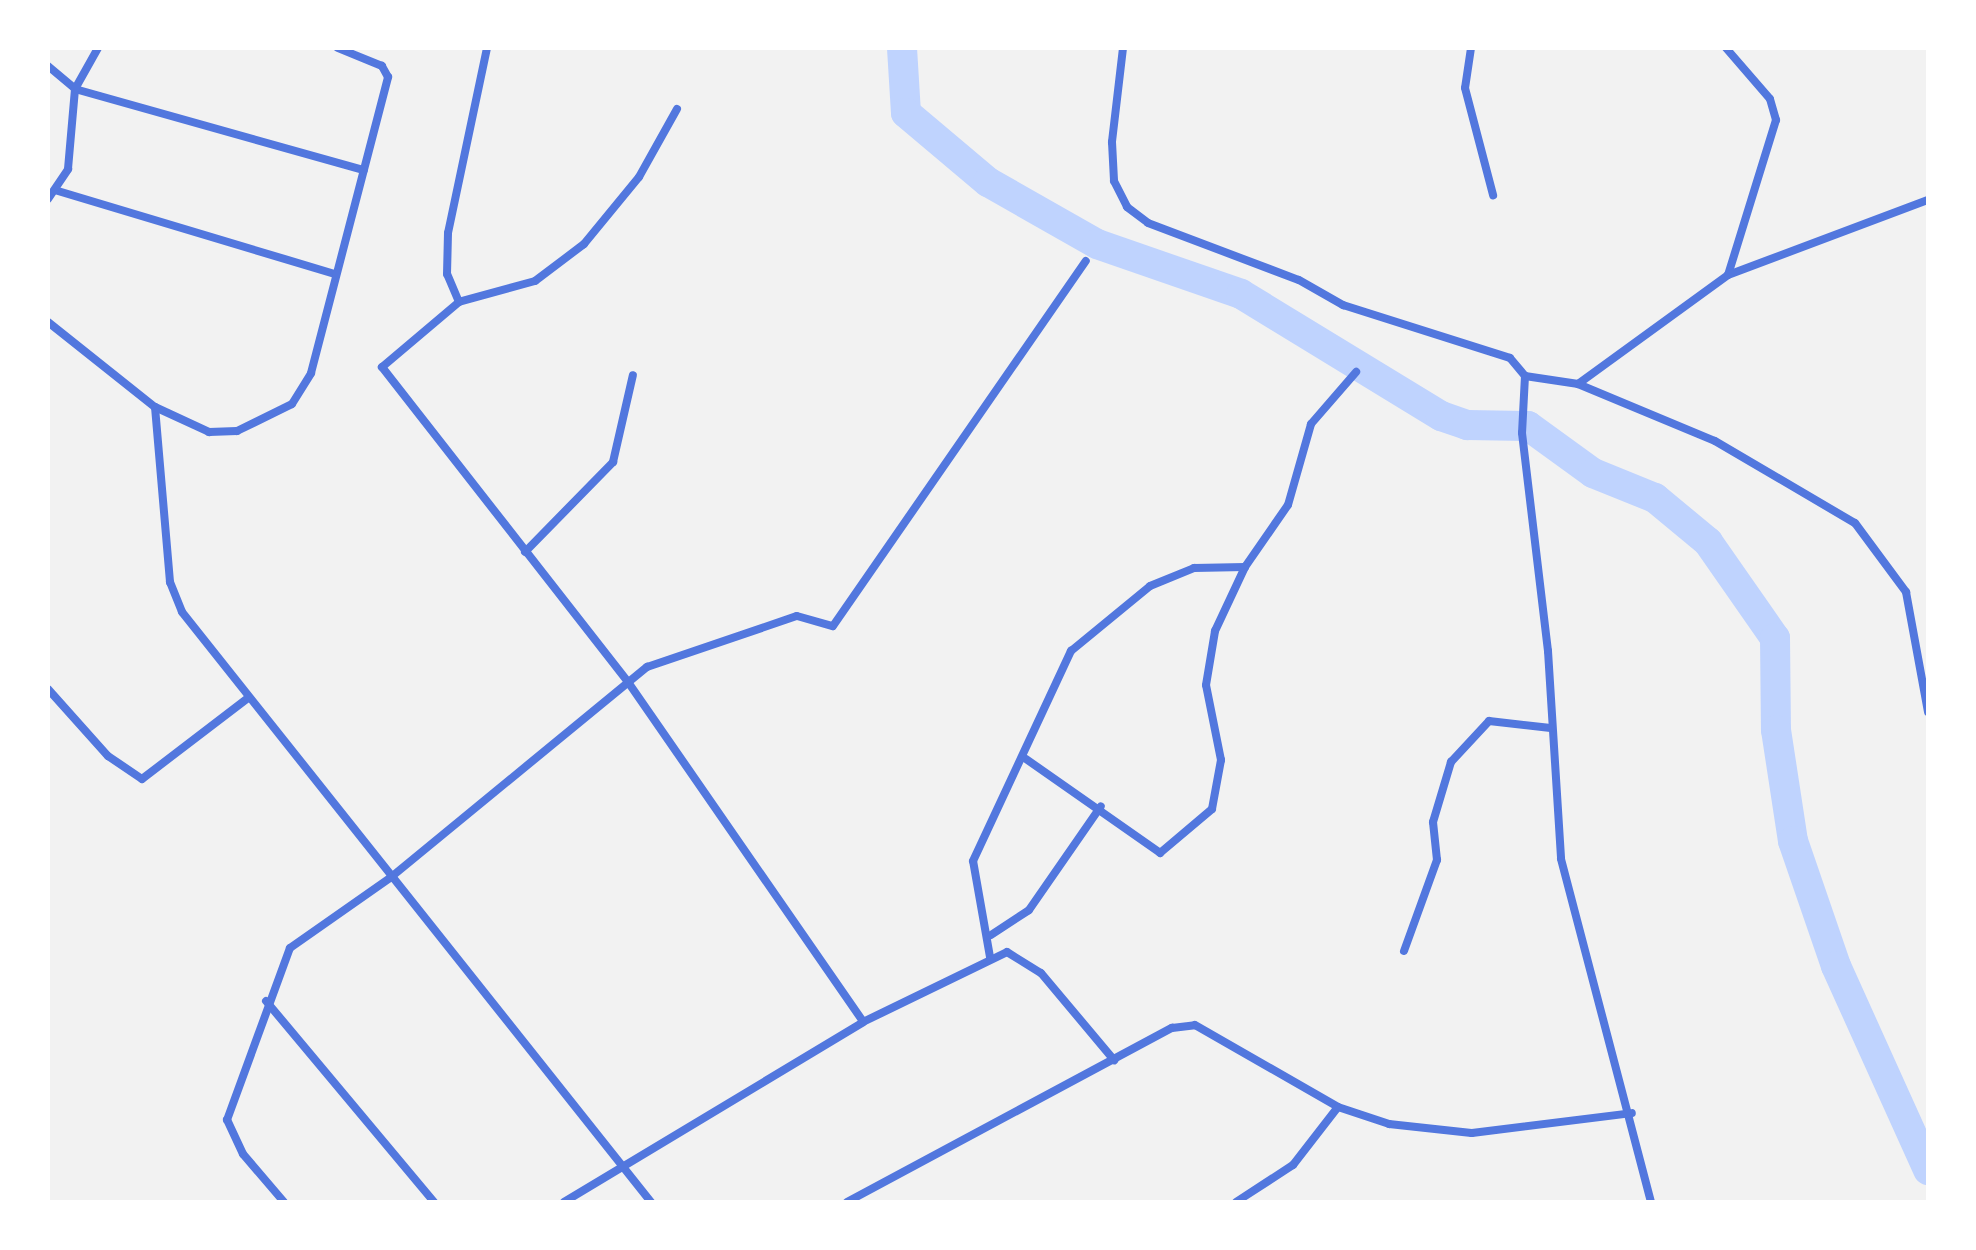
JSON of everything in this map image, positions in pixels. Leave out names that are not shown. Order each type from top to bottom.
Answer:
[{"type":"street","points":[[48,199],[58,191],[73,146],[75,89],[98,48]]},
{"type":"street","points":[[48,322],[155,407],[209,432],[237,431],[292,404],[311,373],[334,274],[388,77],[382,66],[338,48]]},
{"type":"street","points":[[459,302],[447,274],[448,233],[458,156],[487,48]]},
{"type":"street","points":[[1123,48],[1112,142],[1114,181],[1127,207],[1148,223],[1299,280],[1367,315],[1510,358],[1525,376],[1578,384],[1715,441],[1855,523],[1906,592],[1928,712]]},
{"type":"street","points":[[1471,48],[1465,88],[1493,195]]},
{"type":"street","points":[[1726,48],[1770,99],[1776,120],[1728,275]]},
{"type":"street","points":[[48,66],[75,89],[364,170]]},
{"type":"street","points":[[677,109],[639,177],[584,244],[535,281],[459,302],[382,367],[628,682],[863,1022]]},
{"type":"street","points":[[58,191],[334,274]]},
{"type":"street","points":[[1578,384],[1728,275],[1928,200]]},
{"type":"street","points":[[284,1202],[243,1154],[227,1120],[266,1001],[303,934],[390,878],[628,682],[657,664],[797,616],[833,626],[1086,261]]},
{"type":"street","points":[[1026,759],[1101,806],[1160,853],[1212,809],[1221,760],[1206,685],[1215,631],[1245,567],[1288,505],[1311,424],[1356,372]]},
{"type":"street","points":[[525,552],[613,462],[633,375]]},
{"type":"street","points":[[1525,376],[1522,433],[1575,931],[1632,1113],[1651,1202]]},
{"type":"street","points":[[155,407],[170,582],[182,612],[390,878],[651,1202]]},
{"type":"street","points":[[990,957],[991,935],[973,861],[1026,759],[1048,691],[1071,651],[1112,611],[1194,568],[1245,567]]},
{"type":"street","points":[[48,689],[108,756],[142,779],[248,698]]},
{"type":"street","points":[[1404,951],[1437,860],[1433,822],[1451,762],[1489,721],[1551,728]]},
{"type":"street","points":[[991,935],[1029,910],[1101,806]]},
{"type":"street","points":[[564,1202],[863,1022],[990,957],[1007,952],[1032,966],[1114,1060]]},
{"type":"street","points":[[266,1001],[434,1202]]},
{"type":"street","points":[[847,1202],[1172,1028],[1195,1025],[1338,1107],[1389,1124],[1472,1133],[1632,1113]]},
{"type":"street","points":[[1236,1202],[1293,1165],[1338,1107]]},
{"type":"waterway","points":[[902,48],[906,113],[988,182],[1097,244],[1241,294],[1441,416],[1467,425],[1528,426],[1593,473],[1655,498],[1708,542],[1775,638],[1776,730],[1793,841],[1836,966],[1928,1170]]}]
